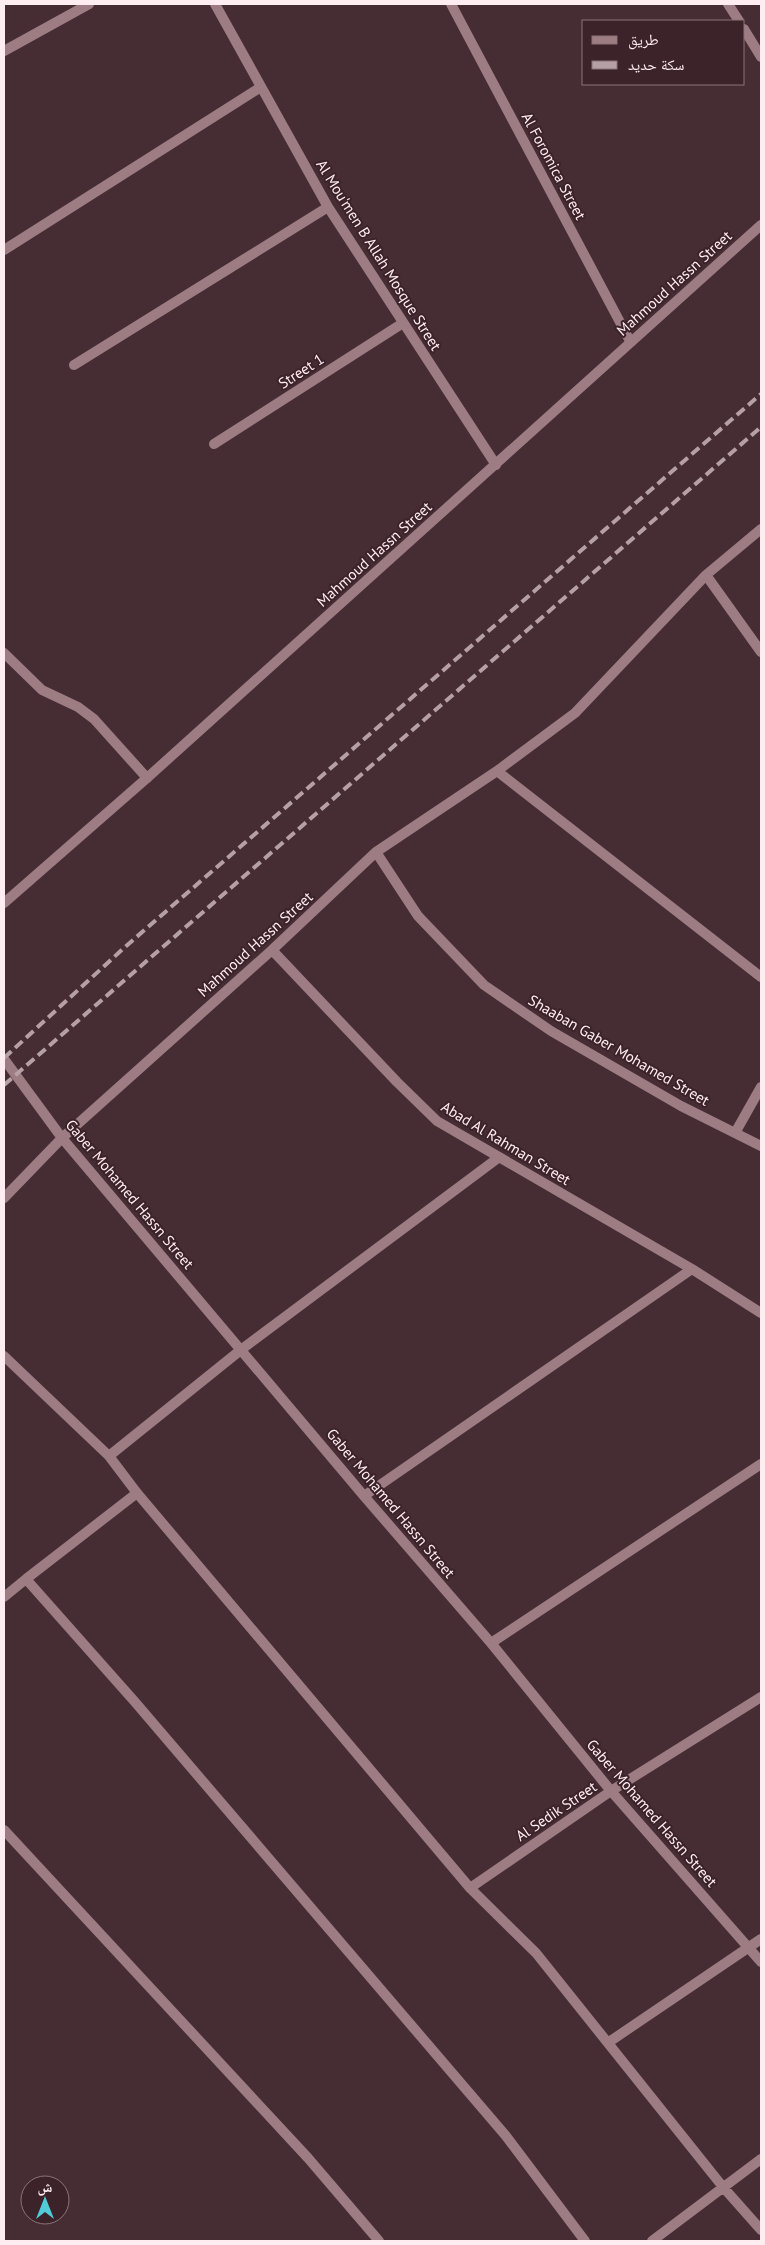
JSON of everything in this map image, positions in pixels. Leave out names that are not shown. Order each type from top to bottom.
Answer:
[{"type":"street","points":[[4,51],[89,4]]},
{"type":"street","name":"Al Mou'men B Allah Mosque Street","points":[[215,4],[328,208],[496,465]]},
{"type":"street","name":"Al Foromica Street","points":[[450,4],[630,341]]},
{"type":"street","points":[[728,4],[738,20]]},
{"type":"street","points":[[745,31],[761,57]]},
{"type":"street","points":[[4,250],[261,87]]},
{"type":"street","points":[[74,365],[328,208]]},
{"type":"street","name":"Mahmoud Hassn Street","points":[[4,902],[147,778],[761,225]]},
{"type":"street","name":"Street 1","points":[[214,444],[403,323]]},
{"type":"street","name":"Mahmoud Hassn Street","points":[[4,1198],[62,1138],[272,950],[376,852],[497,771],[575,714],[706,575],[761,529]]},
{"type":"street","points":[[706,575],[761,652]]},
{"type":"street","points":[[4,653],[42,690],[78,707],[94,719],[147,778]]},
{"type":"street","points":[[497,771],[761,977]]},
{"type":"street","name":"Shaaban Gaber Mohamed Street","points":[[376,852],[418,916],[484,985],[551,1031],[681,1106],[761,1146]]},
{"type":"street","name":"Abad Al Rahman Street","points":[[272,950],[418,1104],[437,1121],[692,1269],[761,1313]]},
{"type":"street","name":"Gaber Mohamed Hassn Street","points":[[4,1059],[62,1138],[242,1349],[364,1496],[491,1643],[611,1791],[761,1962]]},
{"type":"street","points":[[735,1133],[761,1087]]},
{"type":"street","points":[[109,1456],[242,1349],[498,1158]]},
{"type":"street","points":[[364,1496],[692,1269]]},
{"type":"street","points":[[4,1356],[109,1456],[137,1493],[470,1888],[536,1953],[723,2187],[761,2230]]},
{"type":"street","points":[[491,1643],[761,1464]]},
{"type":"street","points":[[4,1597],[137,1493]]},
{"type":"street","points":[[26,1579],[135,1702],[506,2136],[585,2241]]},
{"type":"street","name":"Al Sedik Street","points":[[470,1888],[611,1791],[761,1697]]},
{"type":"street","points":[[4,1830],[308,2158],[379,2241]]},
{"type":"street","points":[[609,2042],[761,1938]]},
{"type":"street","points":[[652,2241],[761,2159]]},
{"type":"railway","points":[[4,1058],[125,947],[761,394]]},
{"type":"railway","points":[[4,1085],[761,427]]}]
